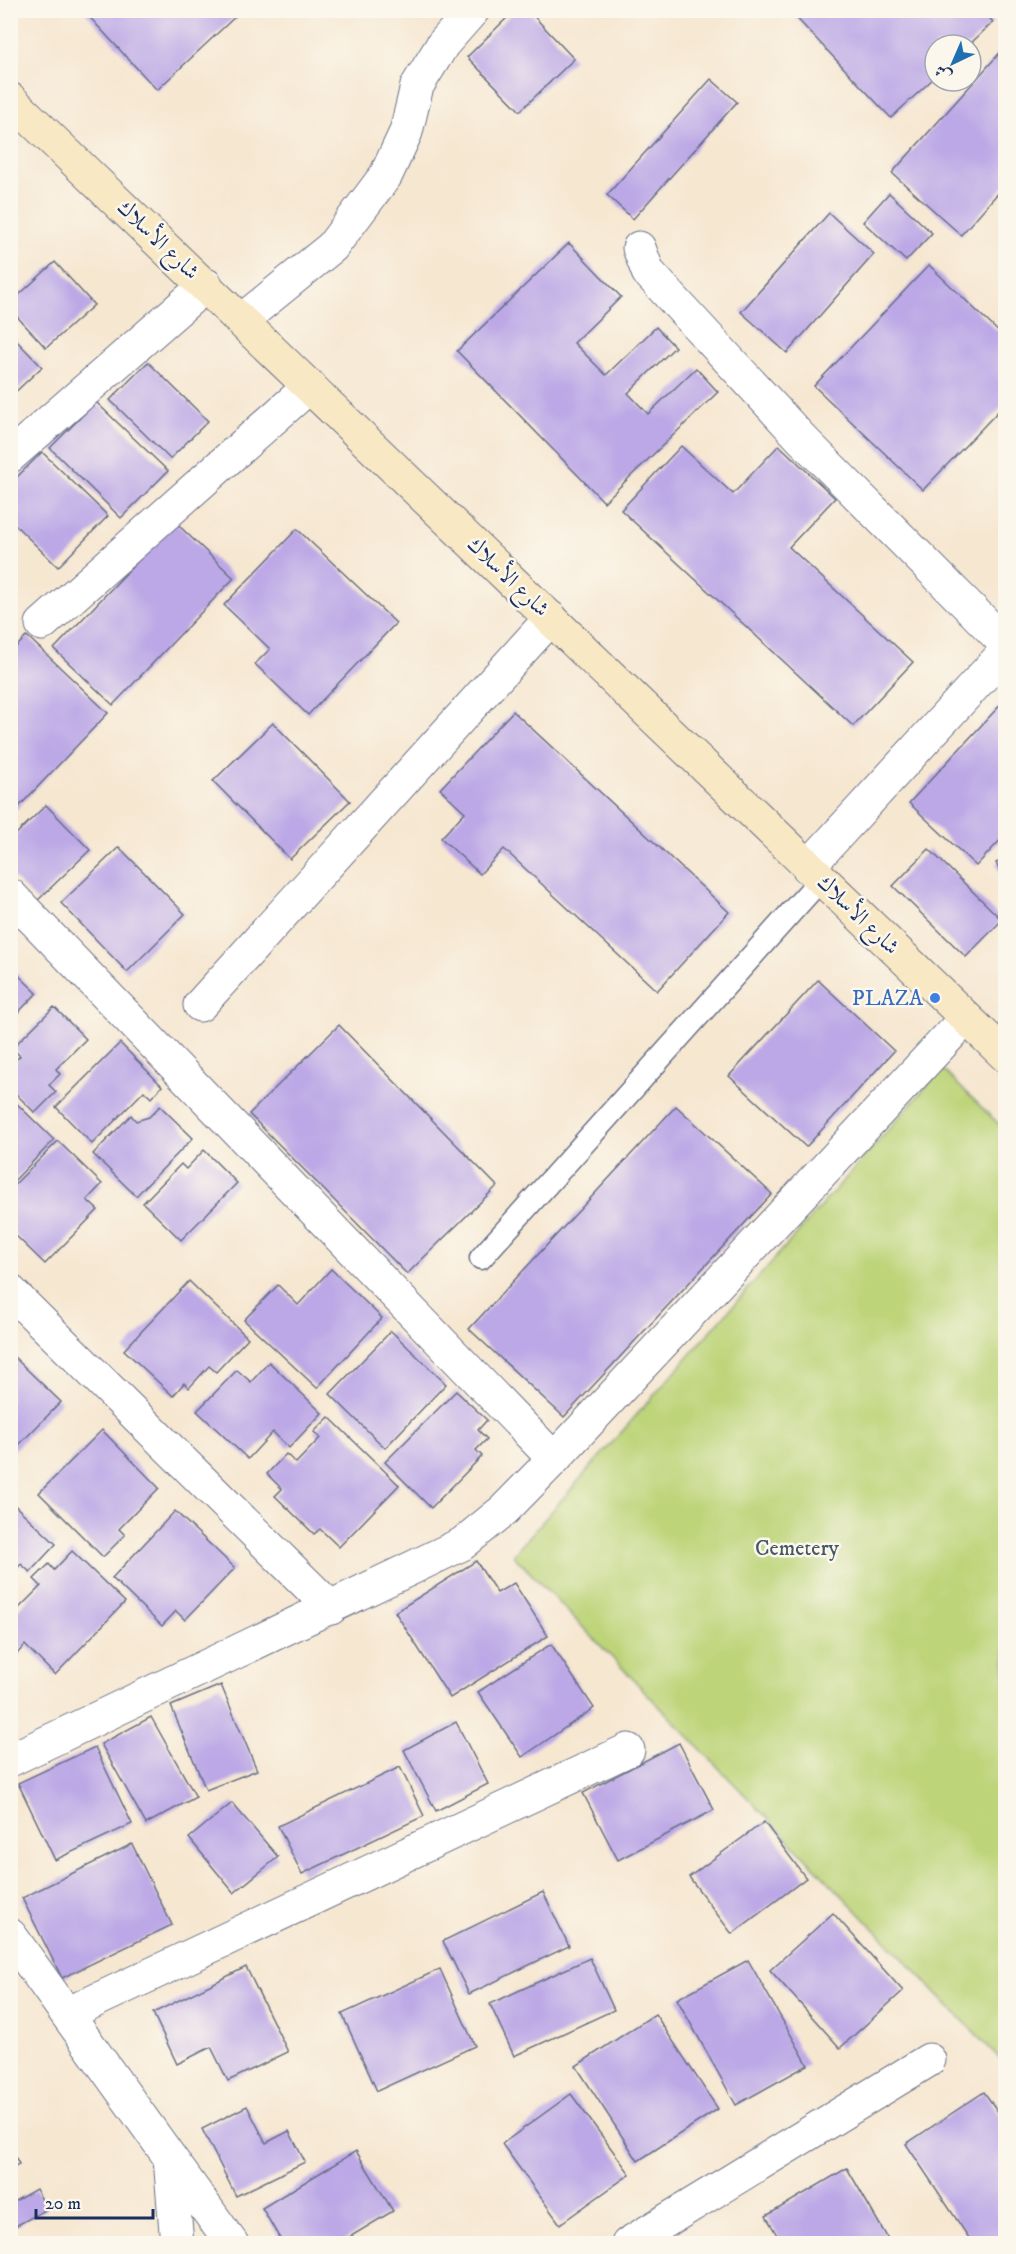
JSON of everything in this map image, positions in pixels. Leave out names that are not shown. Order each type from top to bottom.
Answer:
[{"type":"street","points":[[242,320],[332,248],[387,175],[406,132],[417,86],[443,44],[473,10]]},
{"type":"street","name":"شارع الأسلاك","points":[[10,99],[206,285],[1005,1056]]},
{"type":"street","points":[[639,248],[648,272],[793,429],[1005,644]]},
{"type":"street","points":[[10,456],[206,285]]},
{"type":"street","points":[[42,624],[310,386]]},
{"type":"street","points":[[200,1005],[551,618]]},
{"type":"street","points":[[815,873],[1005,651]]},
{"type":"street","points":[[10,895],[554,1459]]},
{"type":"street","points":[[17,1748],[331,1608],[462,1544],[504,1510],[554,1459],[966,1018]]},
{"type":"street","points":[[10,1291],[331,1608]]},
{"type":"street","points":[[67,2014],[628,1750]]},
{"type":"street","points":[[10,1935],[232,2244]]},
{"type":"street","points":[[628,2244],[929,2060]]},
{"type":"street","points":[[170,2156],[177,2244]]},
{"type":"lane","points":[[481,1258],[815,873]]},
{"type":"green space","name":"Cemetery","points":[[942,1069],[1005,1130],[1005,2064],[513,1555]]},
{"type":"building","points":[[83,10],[235,10],[238,14],[157,90]]},
{"type":"building","points":[[515,10],[528,10],[574,59],[520,111],[467,57]]},
{"type":"building","points":[[789,10],[982,10],[993,22],[982,33],[923,33],[923,88],[891,118]]},
{"type":"building","points":[[1006,46],[1006,184],[961,235],[892,173],[964,93],[983,93],[983,72]]},
{"type":"building","points":[[711,79],[737,102],[633,219],[607,195]]},
{"type":"building","points":[[889,193],[932,233],[906,261],[863,222]]},
{"type":"building","points":[[829,213],[874,254],[787,353],[741,312]]},
{"type":"building","points":[[569,243],[621,297],[574,343],[606,375],[656,327],[675,347],[628,393],[648,414],[696,368],[718,392],[604,502],[457,351]]},
{"type":"building","points":[[55,262],[94,305],[46,348],[10,309],[10,303]]},
{"type":"building","points":[[929,265],[1006,339],[1006,403],[923,490],[814,386]]},
{"type":"building","points":[[10,334],[42,367],[10,397]]},
{"type":"building","points":[[148,362],[208,421],[170,459],[110,400]]},
{"type":"building","points":[[96,402],[168,471],[121,518],[50,448]]},
{"type":"building","points":[[779,445],[835,498],[789,547],[913,662],[853,726],[621,510],[681,446],[733,494]]},
{"type":"building","points":[[42,452],[108,516],[58,567],[10,520],[10,484]]},
{"type":"building","points":[[175,522],[234,578],[113,705],[54,649]]},
{"type":"building","points":[[297,529],[396,623],[308,715],[255,664],[270,649],[224,605]]},
{"type":"building","points":[[27,636],[108,713],[10,816],[10,653]]},
{"type":"building","points":[[1006,699],[1006,834],[976,866],[909,803]]},
{"type":"building","points":[[513,711],[729,912],[657,991],[504,849],[480,874],[441,838],[465,812],[440,789]]},
{"type":"building","points":[[273,723],[350,801],[290,859],[213,781]]},
{"type":"building","points":[[46,805],[90,850],[37,901],[10,874],[10,840]]},
{"type":"building","points":[[119,847],[185,914],[127,972],[61,903]]},
{"type":"building","points":[[929,849],[1002,920],[966,957],[893,886]]},
{"type":"building","points":[[1006,859],[1006,885],[996,863]]},
{"type":"building","points":[[10,967],[37,993],[10,1021]]},
{"type":"building","points":[[818,980],[894,1051],[806,1147],[729,1076]]},
{"type":"building","points":[[54,1007],[86,1039],[56,1069],[60,1074],[49,1085],[56,1092],[35,1113],[10,1088],[10,1065],[20,1056],[12,1048]]},
{"type":"building","points":[[339,1025],[497,1186],[407,1274],[249,1114]]},
{"type":"building","points":[[120,1043],[162,1086],[151,1098],[144,1091],[92,1144],[56,1107]]},
{"type":"building","points":[[10,1097],[54,1140],[10,1185]]},
{"type":"building","points":[[160,1106],[193,1138],[136,1196],[93,1154],[131,1115],[136,1121],[149,1117]]},
{"type":"building","points":[[676,1106],[772,1194],[564,1417],[469,1329]]},
{"type":"building","points":[[58,1141],[102,1184],[87,1200],[98,1210],[45,1264],[10,1230],[10,1189]]},
{"type":"building","points":[[204,1150],[237,1183],[181,1240],[143,1203],[181,1164],[186,1169]]},
{"type":"building","points":[[331,1269],[382,1318],[317,1388],[244,1320],[278,1285],[298,1305]]},
{"type":"building","points":[[189,1281],[248,1338],[216,1372],[209,1366],[189,1388],[184,1383],[173,1396],[124,1350]]},
{"type":"building","points":[[391,1331],[446,1384],[385,1448],[330,1394]]},
{"type":"building","points":[[13,1356],[61,1402],[10,1454],[10,1359]]},
{"type":"building","points":[[269,1362],[322,1413],[289,1448],[273,1432],[248,1459],[197,1411],[237,1370],[251,1382]]},
{"type":"building","points":[[456,1391],[487,1420],[478,1430],[487,1439],[476,1450],[482,1456],[431,1508],[385,1462]]},
{"type":"building","points":[[329,1417],[399,1485],[339,1547],[320,1529],[314,1534],[275,1496],[282,1489],[267,1474],[286,1454],[296,1463],[320,1438],[314,1432]]},
{"type":"building","points":[[102,1430],[159,1488],[119,1529],[125,1535],[103,1557],[39,1493]]},
{"type":"building","points":[[10,1501],[56,1544],[30,1572],[21,1564],[10,1576]]},
{"type":"building","points":[[175,1511],[235,1568],[185,1620],[176,1611],[162,1626],[112,1578]]},
{"type":"building","points":[[72,1551],[125,1602],[55,1675],[25,1645],[16,1655],[10,1650],[10,1617],[41,1586],[34,1579],[49,1564],[54,1570]]},
{"type":"building","points":[[476,1561],[497,1593],[514,1583],[548,1636],[450,1698],[395,1612]]},
{"type":"building","points":[[551,1644],[594,1708],[522,1757],[478,1692]]},
{"type":"building","points":[[221,1685],[257,1770],[206,1790],[171,1706]]},
{"type":"building","points":[[151,1717],[196,1797],[146,1824],[101,1744]]},
{"type":"building","points":[[456,1722],[488,1784],[436,1811],[404,1750]]},
{"type":"building","points":[[679,1743],[714,1810],[618,1860],[583,1793]]},
{"type":"building","points":[[95,1747],[132,1824],[55,1860],[18,1783]]},
{"type":"building","points":[[400,1767],[424,1816],[302,1874],[278,1826]]},
{"type":"building","points":[[232,1803],[278,1857],[234,1893],[189,1838]]},
{"type":"building","points":[[764,1822],[806,1878],[732,1934],[689,1877]]},
{"type":"building","points":[[132,1844],[172,1925],[62,1978],[22,1898]]},
{"type":"building","points":[[543,1892],[569,1946],[469,1994],[443,1941]]},
{"type":"building","points":[[833,1913],[903,1991],[840,2048],[770,1970]]},
{"type":"building","points":[[590,1958],[614,2010],[514,2056],[490,2004]]},
{"type":"building","points":[[748,1960],[808,2065],[736,2105],[677,1999]]},
{"type":"building","points":[[246,1967],[288,2052],[228,2081],[211,2047],[177,2064],[153,2013]]},
{"type":"building","points":[[440,1969],[475,2046],[377,2091],[342,2014]]},
{"type":"building","points":[[655,2014],[718,2109],[638,2161],[576,2066]]},
{"type":"building","points":[[984,2092],[1006,2123],[1006,2233],[990,2244],[973,2244],[906,2144]]},
{"type":"building","points":[[571,2094],[630,2174],[560,2224],[502,2144]]},
{"type":"building","points":[[247,2106],[266,2143],[289,2131],[305,2162],[236,2196],[202,2129]]},
{"type":"building","points":[[10,2147],[19,2164],[10,2168]]},
{"type":"building","points":[[356,2151],[393,2211],[338,2244],[283,2244],[262,2208]]},
{"type":"building","points":[[847,2168],[891,2244],[782,2244],[766,2216]]},
{"type":"building","points":[[36,2189],[47,2209],[10,2229],[10,2204]]},
{"type":"place","name":"PLAZA","points":[[935,998]]}]
